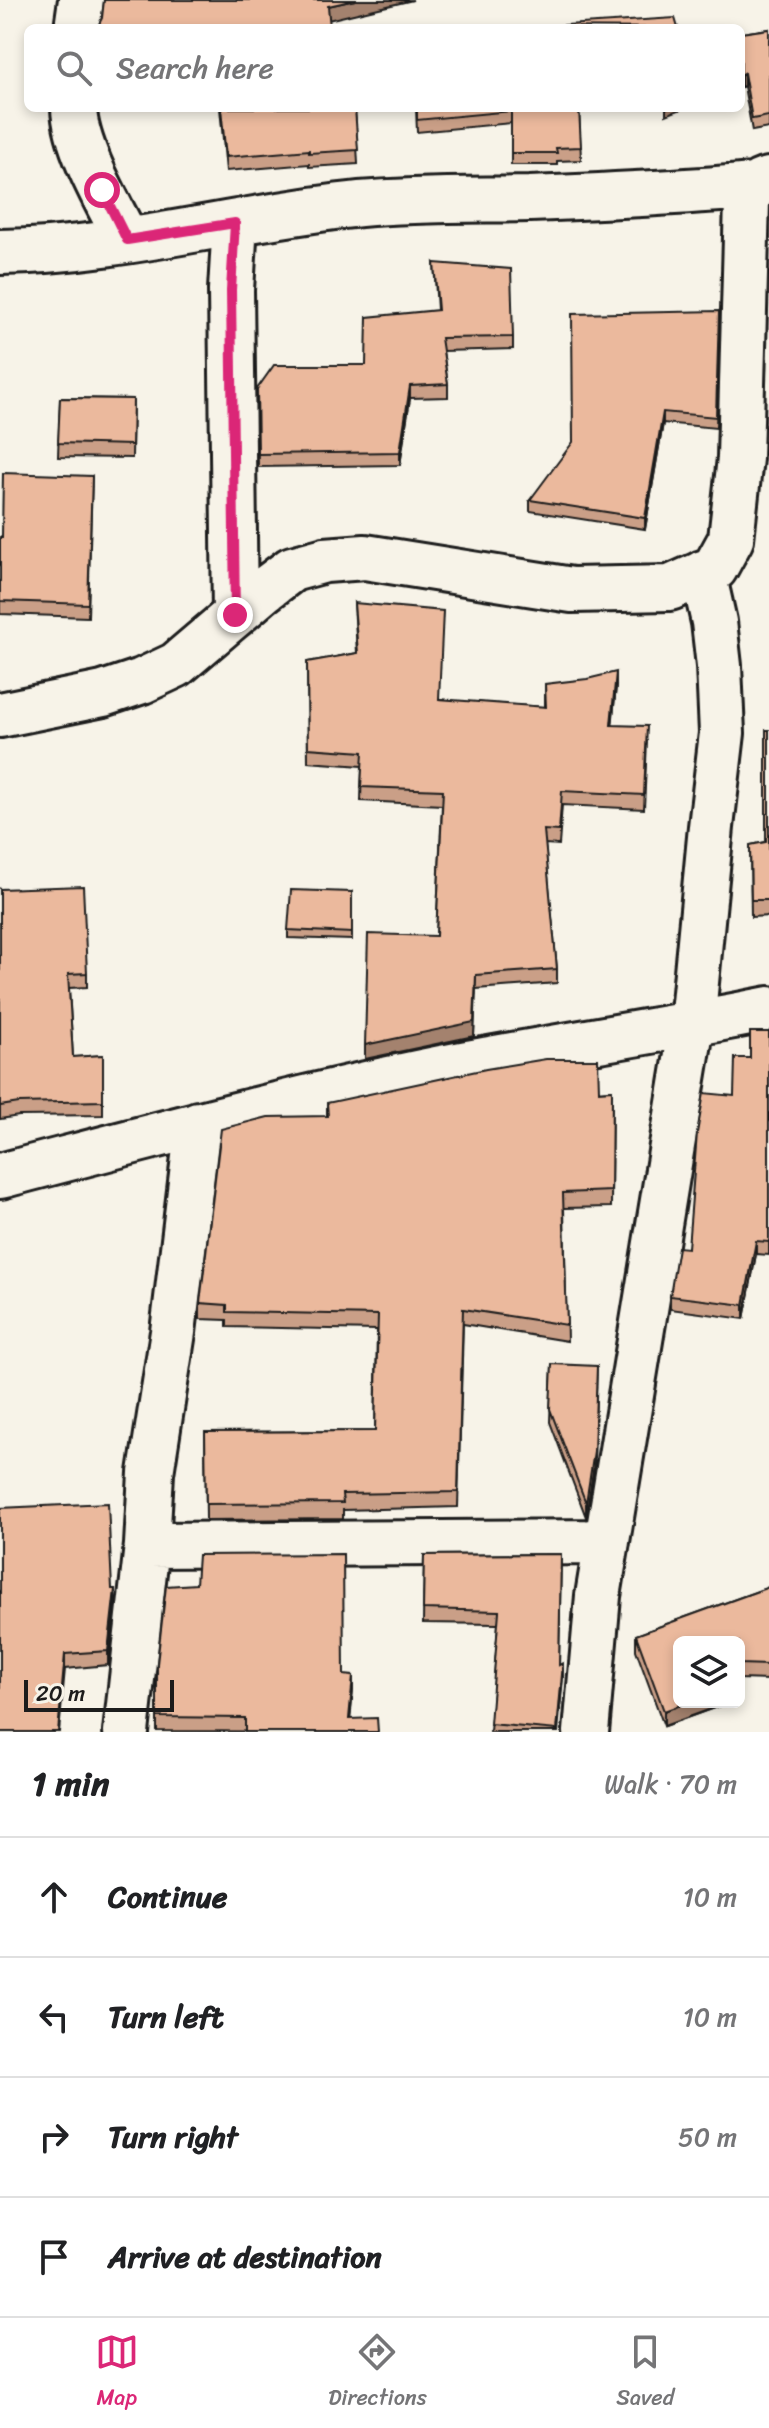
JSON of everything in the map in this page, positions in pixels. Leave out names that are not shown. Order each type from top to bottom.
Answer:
[{"type":"street","points":[[78,24],[81,0]]},
{"type":"street","points":[[74,112],[86,154],[127,240]]},
{"type":"street","points":[[0,252],[77,247],[359,205],[446,199],[669,194],[761,183]]},
{"type":"street","points":[[0,715],[103,694],[176,665],[292,569],[325,560],[365,557],[572,590],[670,588],[715,568],[731,539],[740,458],[747,200],[761,183]]},
{"type":"street","points":[[235,223],[231,290],[235,615]]},
{"type":"street","points":[[586,1732],[598,1596],[692,1024],[722,733],[714,622],[703,573]]},
{"type":"street","points":[[0,1176],[198,1124],[441,1069],[769,1009]]},
{"type":"street","points":[[126,1732],[147,1545],[151,1473],[173,1332],[198,1124]]},
{"type":"street","points":[[147,1545],[607,1542]]},
{"type":"building","points":[[104,0],[355,0],[328,6],[330,24],[99,24]]},
{"type":"building","points":[[675,18],[677,24],[581,24]]},
{"type":"building","points":[[769,29],[769,116],[752,119],[745,79],[745,32]]},
{"type":"building","points":[[221,112],[355,112],[358,150],[309,153],[309,150],[226,157]]},
{"type":"building","points":[[417,112],[501,112],[417,120]]},
{"type":"building","points":[[511,112],[579,112],[581,147],[556,148],[557,153],[511,153]]},
{"type":"building","points":[[434,263],[511,269],[513,337],[441,338],[448,384],[410,386],[400,452],[258,454],[257,389],[274,365],[366,365],[367,317],[438,310]]},
{"type":"building","points":[[719,311],[716,417],[663,412],[645,518],[530,500],[573,442],[572,314]]},
{"type":"building","points":[[60,398],[133,399],[132,445],[58,443]]},
{"type":"building","points":[[3,473],[92,476],[88,604],[0,601]]},
{"type":"building","points":[[354,603],[443,611],[439,699],[546,707],[545,684],[616,672],[611,725],[647,726],[644,795],[562,791],[559,831],[544,830],[557,969],[476,975],[474,1022],[365,1045],[368,934],[436,936],[443,790],[361,787],[363,752],[308,748],[307,662],[358,653]]},
{"type":"building","points":[[766,730],[769,730],[769,900],[751,900],[750,845],[766,842]]},
{"type":"building","points":[[83,886],[87,973],[68,974],[73,1057],[103,1055],[103,1101],[0,1106],[0,889]]},
{"type":"building","points":[[291,890],[352,892],[352,933],[288,930]]},
{"type":"building","points":[[750,1032],[769,1032],[769,1242],[756,1241],[744,1305],[670,1296],[678,1247],[688,1248],[697,1133],[704,1093],[734,1096],[735,1058],[750,1058]]},
{"type":"building","points":[[546,1059],[598,1059],[599,1091],[612,1090],[611,1191],[563,1193],[567,1325],[463,1309],[458,1492],[342,1494],[343,1503],[206,1504],[205,1432],[375,1431],[378,1315],[227,1312],[227,1305],[200,1303],[221,1129],[268,1117],[328,1116],[327,1103]]},
{"type":"building","points":[[552,1364],[597,1366],[594,1451],[586,1503],[550,1409]]},
{"type":"building","points":[[108,1503],[112,1589],[115,1589],[108,1651],[65,1654],[58,1732],[0,1732],[0,1508]]},
{"type":"building","points":[[343,1554],[344,1675],[353,1676],[349,1719],[377,1718],[378,1732],[245,1732],[245,1718],[157,1717],[157,1664],[166,1586],[196,1584],[198,1555]]},
{"type":"building","points":[[561,1554],[559,1665],[563,1663],[557,1730],[490,1724],[499,1611],[423,1609],[424,1555]]},
{"type":"building","points":[[769,1587],[769,1665],[745,1664],[745,1636],[673,1636],[673,1708],[664,1711],[636,1635]]},
{"type":"route","points":[[102,190],[127,240],[235,223],[231,290],[235,615]]}]
